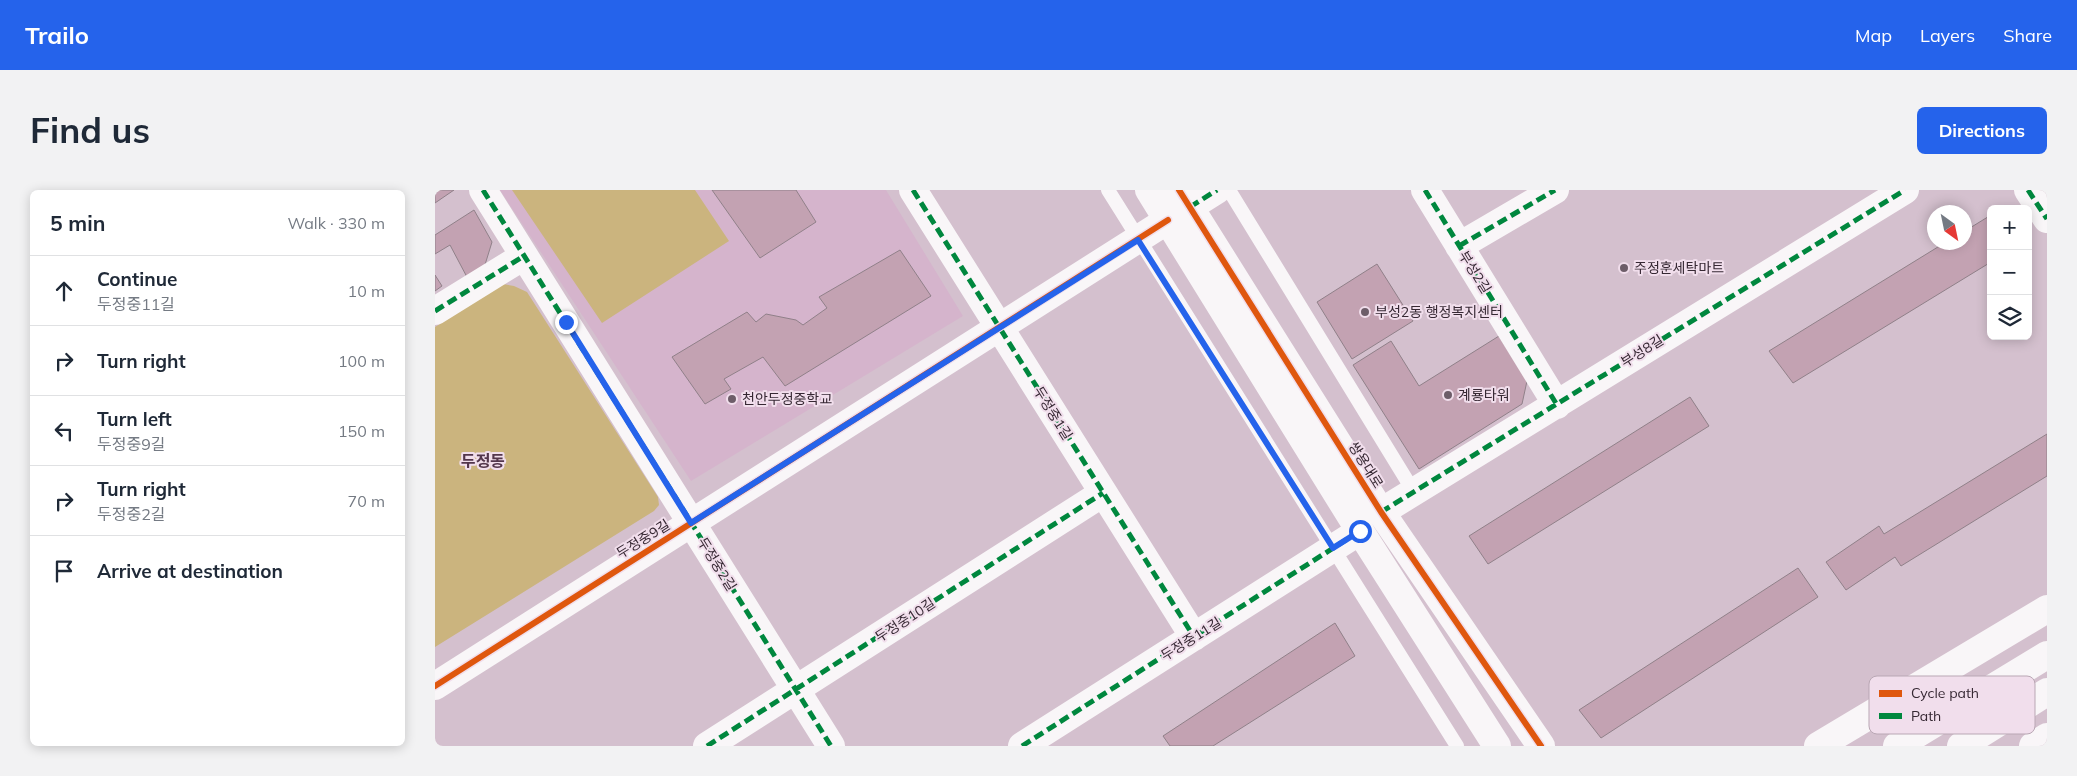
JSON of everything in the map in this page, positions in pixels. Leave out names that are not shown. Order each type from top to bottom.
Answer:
[{"type":"street","name":"두정중2길","points":[[483,190],[831,746]]},
{"type":"street","name":"두정중1길","points":[[913,190],[1194,637]]},
{"type":"street","name":"쌍용대로","points":[[1149,190],[1179,206],[1381,512],[1541,746]]},
{"type":"street","name":"두정중9길","points":[[435,686],[1138,240],[1179,206],[1217,190]]},
{"type":"street","name":"부성2길","points":[[1425,190],[1557,405]]},
{"type":"street","points":[[1459,246],[1555,190]]},
{"type":"street","name":"부성8길","points":[[1381,512],[1905,190]]},
{"type":"street","points":[[2028,190],[2047,219]]},
{"type":"street","name":"쌍용대로","points":[[1179,206],[1360,531],[1497,746]]},
{"type":"street","points":[[435,311],[524,256]]},
{"type":"street","name":"두정중10길","points":[[707,746],[1103,493]]},
{"type":"street","name":"두정중11길","points":[[1022,746],[1360,531]]},
{"type":"street","points":[[1935,676],[2047,609]]},
{"type":"street","points":[[2012,676],[2047,655]]},
{"type":"street","points":[[2035,700],[2047,692]]},
{"type":"street","points":[[1818,746],[1869,715]]},
{"type":"street","points":[[1897,746],[1917,734]]},
{"type":"street","points":[[1961,746],[1980,734]]},
{"type":"street","points":[[2033,746],[2047,737]]},
{"type":"lane","points":[[1108,190],[1457,746]]},
{"type":"lane","points":[[1229,190],[1414,492]]},
{"type":"shaded area","name":"천안두정중학교","points":[[500,190],[886,190],[963,316],[691,481]]},
{"type":"shaded area","points":[[512,190],[695,190],[729,241],[602,323]]},
{"type":"shaded area","points":[[503,284],[514,286],[527,292],[658,497],[659,505],[654,511],[435,647],[435,327]]},
{"type":"building","points":[[435,190],[454,190],[435,203]]},
{"type":"building","points":[[712,190],[796,190],[816,222],[760,258]]},
{"type":"building","points":[[474,210],[492,242],[484,268],[468,279],[450,245],[435,254],[435,235]]},
{"type":"building","points":[[1987,217],[1987,264],[1793,383],[1769,351],[1933,250],[1972,250],[1972,227]]},
{"type":"building","points":[[900,250],[931,296],[785,386],[763,357],[724,379],[731,389],[705,404],[672,357],[747,312],[756,322],[766,314],[796,320],[803,325],[827,308],[819,297]]},
{"type":"building","name":"부성2동 행정복지센터","points":[[1377,264],[1413,321],[1352,359],[1317,302]]},
{"type":"building","points":[[435,275],[442,286],[435,291]]},
{"type":"building","name":"계룡타워","points":[[1499,336],[1527,381],[1522,404],[1419,469],[1353,365],[1391,341],[1419,386]]},
{"type":"building","points":[[1690,397],[1709,426],[1488,564],[1469,536]]},
{"type":"building","points":[[2047,434],[2047,476],[1901,566],[1895,557],[1846,590],[1826,562],[1879,526],[1884,534]]},
{"type":"building","points":[[1798,568],[1818,597],[1601,738],[1579,710]]},
{"type":"building","points":[[1335,623],[1355,656],[1213,746],[1170,746],[1163,736]]},
{"type":"marked path","points":[[483,190],[831,746]]},
{"type":"marked path","points":[[913,190],[1194,637]]},
{"type":"marked path","points":[[1190,207],[1217,190]]},
{"type":"marked path","points":[[1425,190],[1557,405]]},
{"type":"marked path","points":[[1459,246],[1555,190]]},
{"type":"marked path","points":[[1381,512],[1905,190]]},
{"type":"marked path","points":[[2028,190],[2047,219]]},
{"type":"marked path","points":[[435,311],[524,256]]},
{"type":"marked path","points":[[707,746],[1103,493]]},
{"type":"marked path","points":[[1022,746],[1360,531]]},
{"type":"cycle path","points":[[1179,190],[1381,512],[1541,746]]},
{"type":"cycle path","points":[[435,686],[1168,220]]},
{"type":"place","name":"주정훈세탁마트","points":[[1624,268]]},
{"type":"place","name":"부성2동 행정복지센터","points":[[1365,312]]},
{"type":"place","name":"계룡타워","points":[[1448,395]]},
{"type":"place","name":"천안두정중학교","points":[[732,399]]},
{"type":"district","name":"두정동","points":[[483,461]]},
{"type":"route","points":[[566,322],[691,523],[1138,240],[1333,548],[1360,531]]}]
